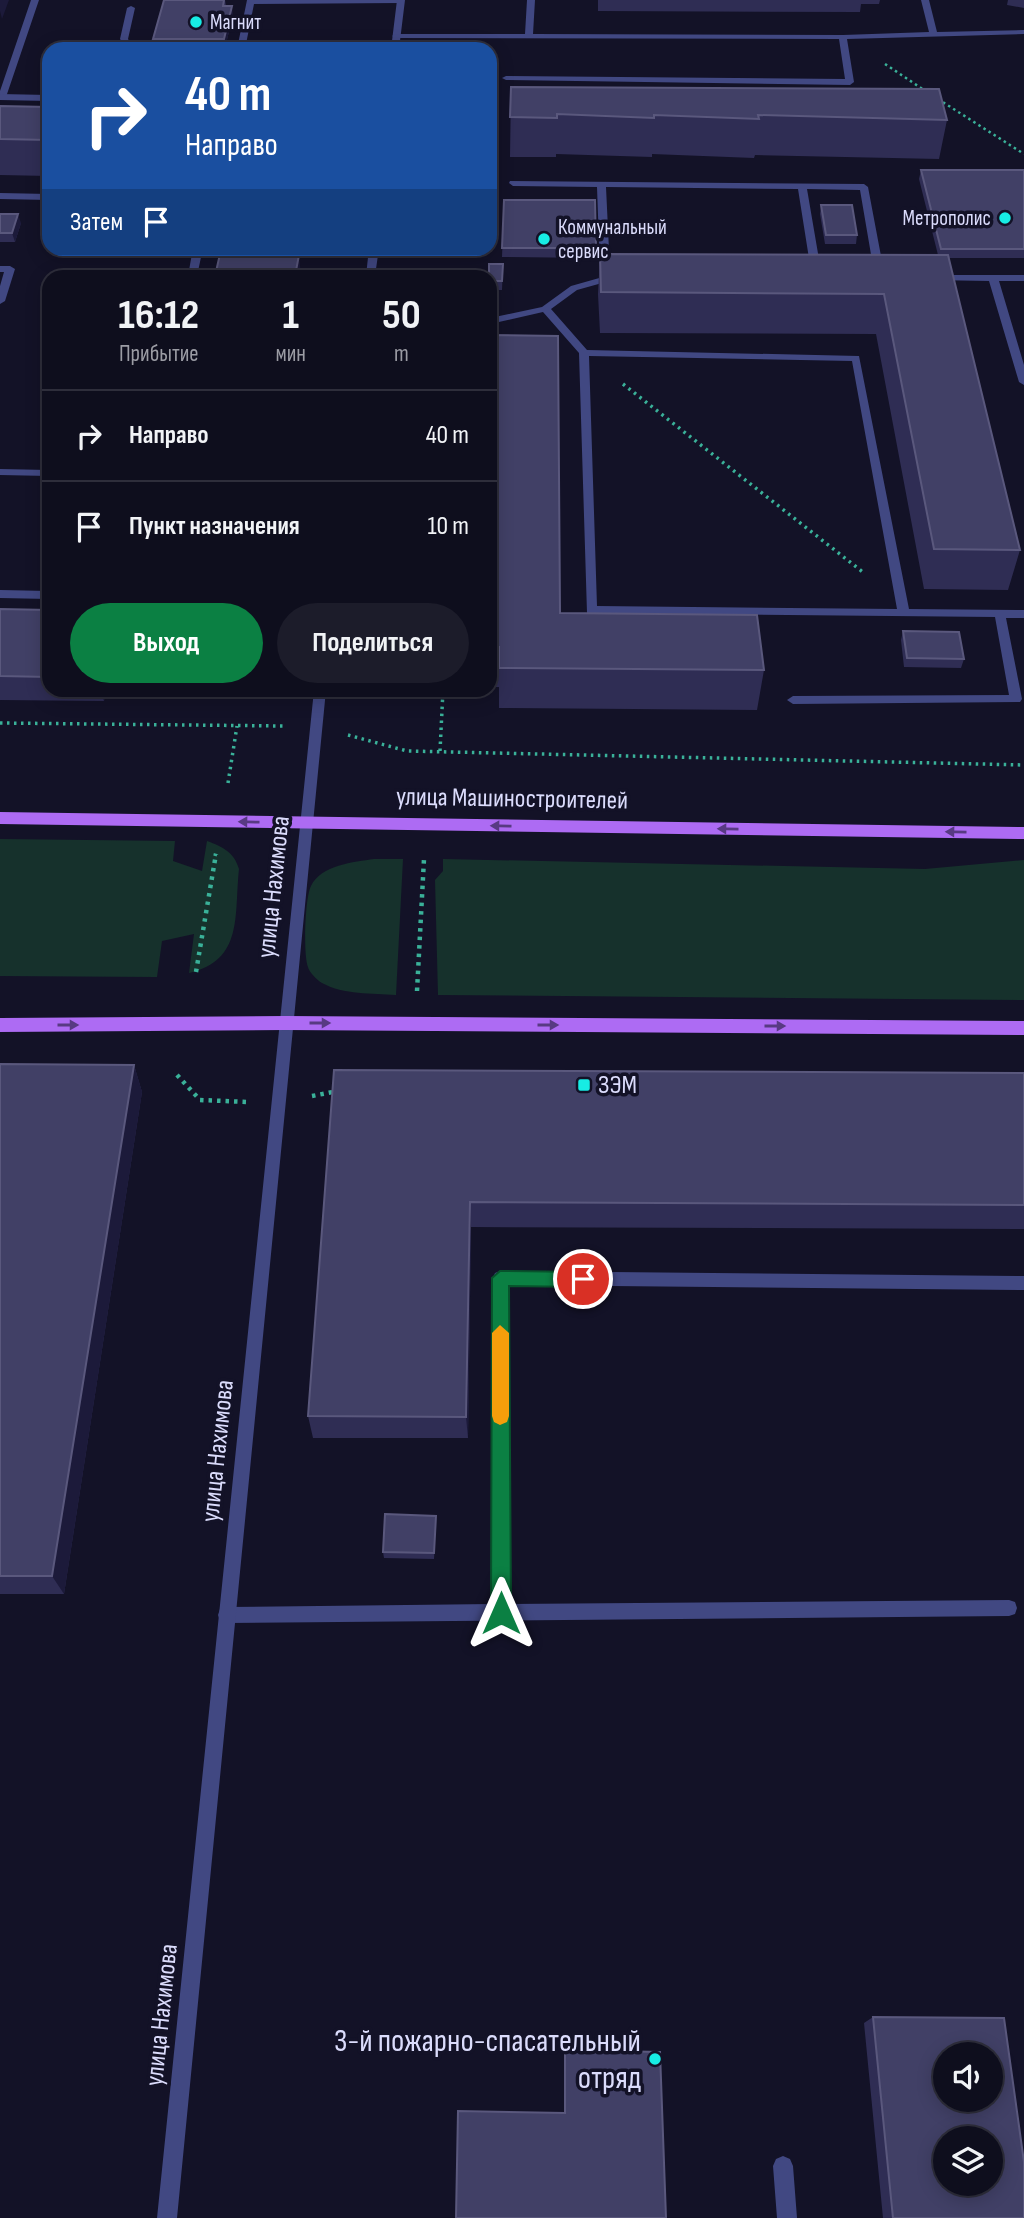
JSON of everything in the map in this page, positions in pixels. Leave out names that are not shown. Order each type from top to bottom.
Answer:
[{"type":"main road","name":"улица Машиностроителей","points":[[0,818],[1024,833]]},
{"type":"main road","points":[[0,1026],[285,1023],[1024,1028]]},
{"type":"street","points":[[35,0],[1,97],[42,98]]},
{"type":"street","points":[[242,42],[250,1],[401,0],[396,42]]},
{"type":"street","points":[[529,37],[531,0]]},
{"type":"street","points":[[925,0],[933,33]]},
{"type":"street","points":[[126,42],[124,39],[131,8]]},
{"type":"street","points":[[396,36],[843,37],[1024,32]]},
{"type":"street","points":[[506,78],[850,82],[843,37]]},
{"type":"street","points":[[513,183],[864,187],[879,277]]},
{"type":"street","points":[[601,185],[606,278]]},
{"type":"street","points":[[802,186],[817,277]]},
{"type":"street","points":[[0,196],[42,197]]},
{"type":"street","points":[[0,269],[10,269],[0,301]]},
{"type":"street","points":[[497,319],[545,309],[574,288],[622,275]]},
{"type":"street","points":[[803,276],[830,277]]},
{"type":"street","points":[[867,277],[892,277]]},
{"type":"street","points":[[917,277],[1024,278]]},
{"type":"street","points":[[993,278],[1024,382]]},
{"type":"street","points":[[545,309],[584,353],[591,610],[1024,614]]},
{"type":"street","points":[[584,353],[856,358],[904,614]]},
{"type":"street","points":[[0,471],[42,473]]},
{"type":"street","points":[[0,594],[42,595]]},
{"type":"street","points":[[793,700],[1016,699],[1000,615]]},
{"type":"street","name":"улица Нахимова","points":[[167,2218],[319,697]]},
{"type":"street","points":[[501,1613],[500,1278],[1024,1283]]},
{"type":"street","points":[[226,1615],[1009,1608]]},
{"type":"street","points":[[783,2166],[787,2218]]},
{"type":"path","points":[[843,37],[1024,154]]},
{"type":"path","points":[[584,353],[886,590],[904,614]]},
{"type":"path","points":[[440,751],[443,697]]},
{"type":"path","points":[[0,723],[315,726],[407,751],[1024,765]]},
{"type":"path","points":[[228,783],[237,726]]},
{"type":"path","points":[[196,972],[217,847]]},
{"type":"path","points":[[417,995],[424,859]]},
{"type":"path","points":[[177,1075],[200,1100],[277,1103],[341,1090]]},
{"type":"green space","points":[[0,839],[175,841],[173,861],[202,871],[207,841],[218,846],[231,854],[239,869],[235,919],[228,947],[207,967],[189,973],[194,934],[162,941],[157,977],[0,976]]},
{"type":"green space","points":[[374,859],[403,859],[396,995],[358,993],[331,987],[314,976],[306,961],[306,913],[311,886],[322,873],[330,869]]},
{"type":"green space","points":[[443,859],[925,869],[1024,860],[1024,1000],[438,995],[435,880],[443,871]]},
{"type":"building","points":[[164,0],[224,0],[223,6],[232,6],[224,39],[153,39]]},
{"type":"building","points":[[511,87],[939,89],[947,120],[758,115],[759,119],[557,114],[557,118],[510,117]]},
{"type":"building","points":[[0,106],[42,107],[42,140],[0,139]]},
{"type":"building","points":[[921,170],[1024,170],[1024,249],[941,249]]},
{"type":"building","points":[[504,200],[595,200],[596,248],[502,248]]},
{"type":"building","points":[[821,205],[852,205],[857,235],[826,235]]},
{"type":"building","points":[[0,214],[18,214],[12,233],[0,233]]},
{"type":"building","points":[[600,254],[948,255],[1020,550],[934,549],[884,294],[601,292]]},
{"type":"building","points":[[220,256],[299,256],[296,270],[216,270]]},
{"type":"building","points":[[489,264],[503,264],[502,281],[497,281],[497,270],[489,270]]},
{"type":"building","points":[[497,335],[558,336],[560,613],[757,615],[764,670],[499,668]]},
{"type":"building","points":[[0,609],[42,610],[42,677],[0,676]]},
{"type":"building","points":[[903,631],[959,632],[964,659],[907,658]]},
{"type":"building","points":[[0,1064],[134,1065],[52,1576],[0,1576]]},
{"type":"building","points":[[334,1070],[1024,1073],[1024,1205],[470,1202],[466,1417],[308,1416]]},
{"type":"building","points":[[385,1514],[436,1516],[434,1553],[383,1552]]},
{"type":"building","points":[[873,2017],[1004,2018],[1024,2162],[1024,2218],[893,2218]]},
{"type":"building","points":[[565,2050],[660,2052],[666,2218],[456,2218],[458,2111],[565,2113]]},
{"type":"slow traffic","points":[[500,1333],[500,1416]]},
{"type":"place","name":"Магнит","points":[[196,22]]},
{"type":"place","name":"Метрополис","points":[[1005,218]]},
{"type":"place","name":"Коммунальный сервис","points":[[544,239]]},
{"type":"place","name":"ЗЭМ","points":[[584,1085]]},
{"type":"place","name":"3-й пожарно-спасательный отряд","points":[[655,2059]]},
{"type":"route","points":[[501,1613],[500,1278],[583,1279]]}]
